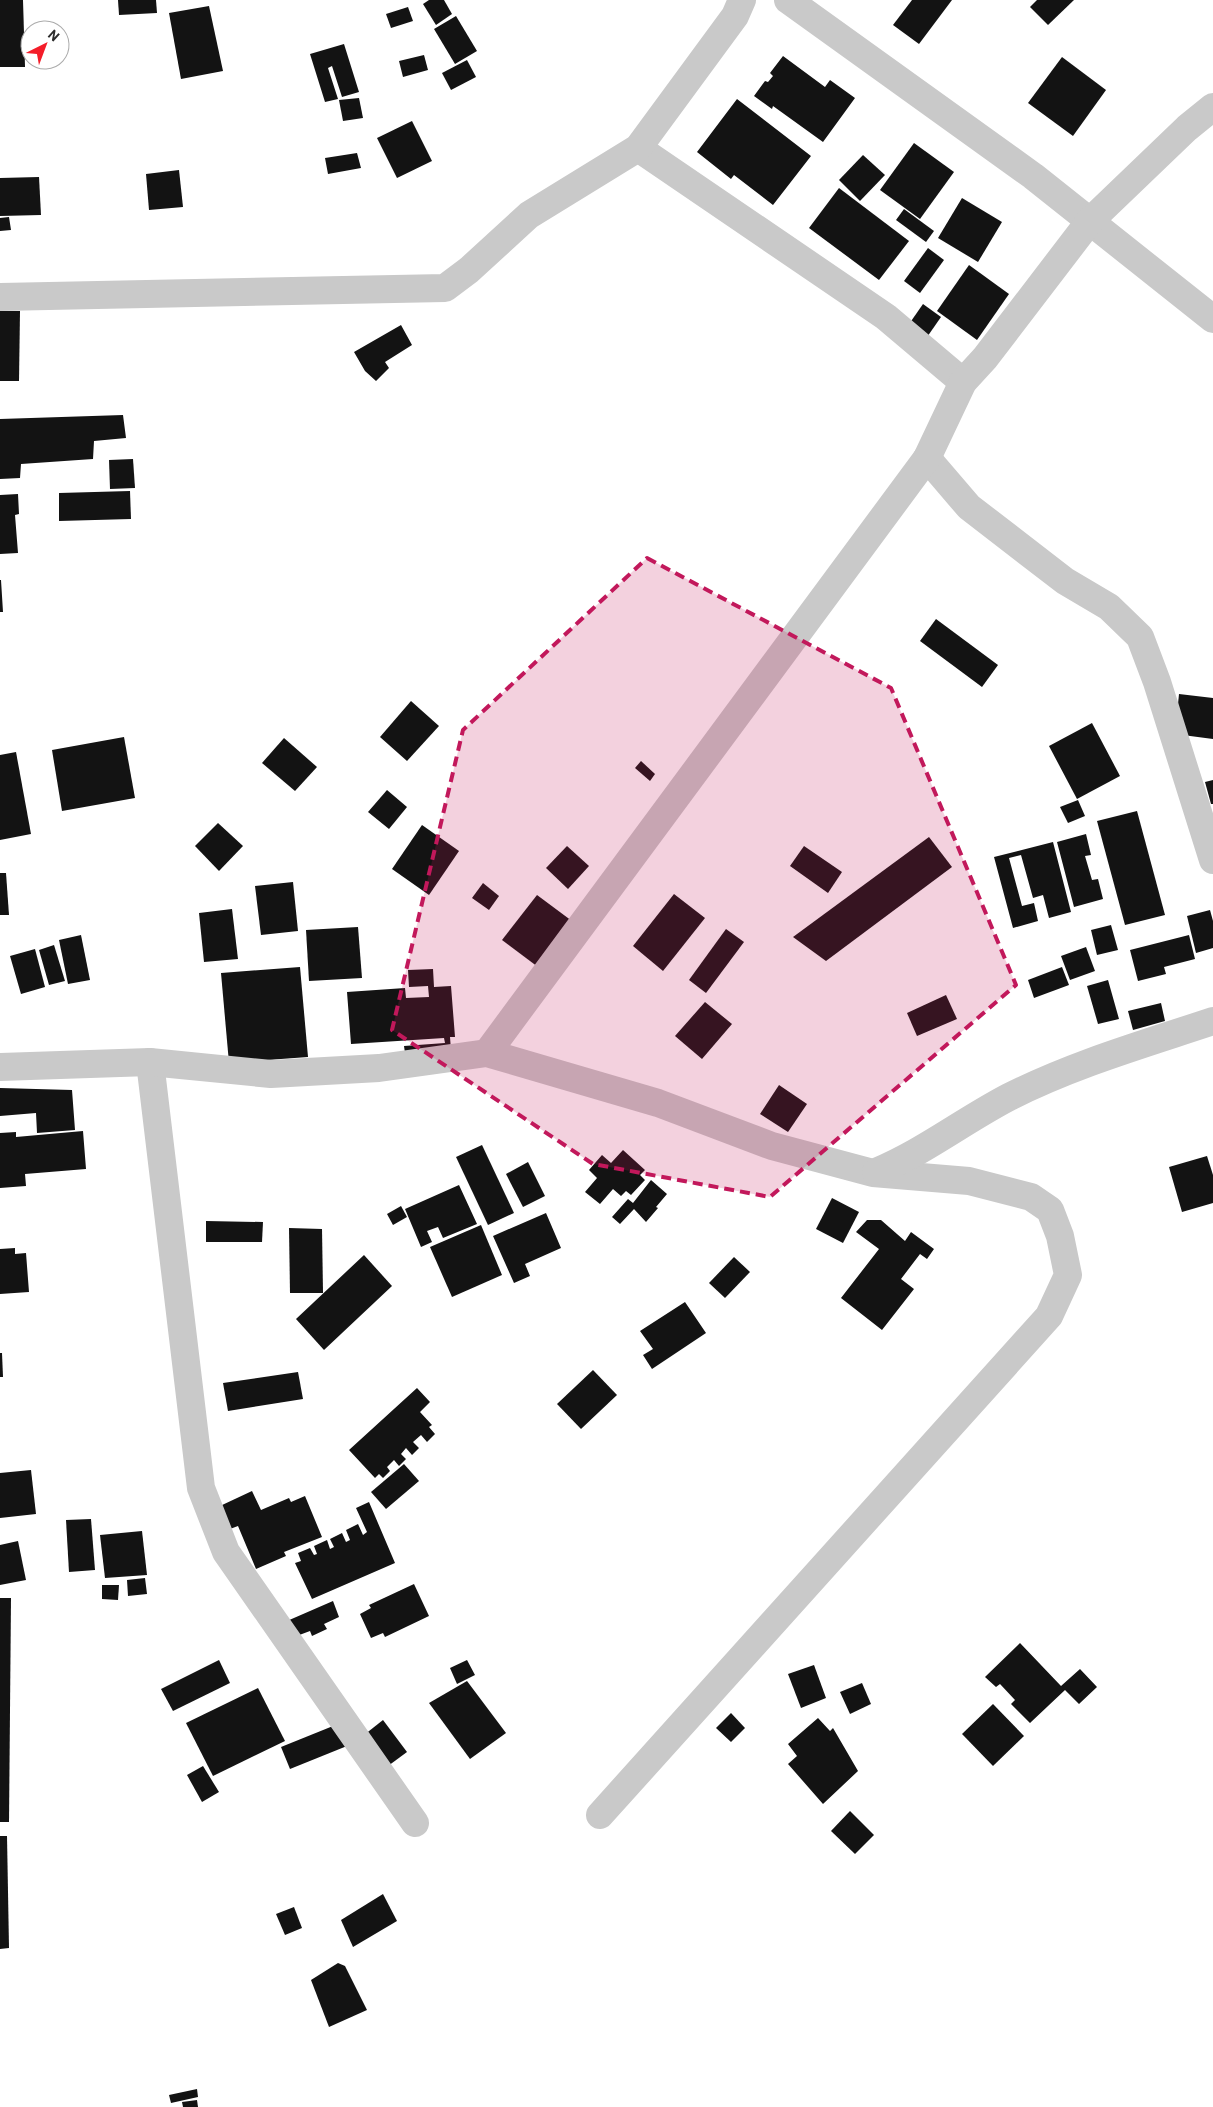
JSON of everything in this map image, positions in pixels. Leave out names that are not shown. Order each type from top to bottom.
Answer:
[{"type":"street","points":[[0,297],[445,288],[469,270],[528,215],[638,148],[735,16],[742,0]]},
{"type":"street","points":[[788,0],[1033,176],[1213,319]]},
{"type":"street","points":[[487,1053],[927,458],[963,382],[985,358],[1089,222],[1187,128],[1213,107]]},
{"type":"street","points":[[638,148],[886,317],[963,382]]},
{"type":"street","points":[[927,458],[969,508],[1065,581],[1109,607],[1140,637],[1157,682],[1213,860]]},
{"type":"street","points":[[873,1173],[909,1158],[1007,1098],[1060,1073],[1213,1021]]},
{"type":"street","points":[[0,1066],[150,1062],[271,1074],[379,1068],[487,1053],[658,1103],[772,1146],[873,1173],[969,1181],[1031,1197],[1050,1210],[1060,1236],[1068,1275],[1050,1316],[600,1815]]},
{"type":"street","points":[[150,1062],[201,1488],[226,1552],[415,1822]]},
{"type":"highlighted area","points":[[647,558],[891,688],[1016,985],[770,1197],[593,1164],[392,1030],[463,730]]},
{"type":"building","points":[[0,0],[23,0],[24,20],[20,20],[20,67],[0,67]]},
{"type":"building","points":[[118,0],[156,0],[157,13],[119,15]]},
{"type":"building","points":[[429,0],[444,0],[452,14],[436,25],[423,4]]},
{"type":"building","points":[[912,0],[952,0],[919,44],[893,25]]},
{"type":"building","points":[[1037,0],[1074,0],[1048,25],[1030,7]]},
{"type":"building","points":[[209,6],[223,71],[181,79],[169,13]]},
{"type":"building","points":[[408,7],[413,21],[391,28],[386,14]]},
{"type":"building","points":[[456,16],[477,51],[455,64],[434,29]]},
{"type":"building","points":[[344,44],[359,92],[342,97],[332,66],[328,68],[338,99],[325,102],[310,54]]},
{"type":"building","points":[[424,55],[428,70],[403,77],[399,61]]},
{"type":"building","points":[[783,56],[825,87],[830,80],[855,98],[823,142],[773,106],[772,109],[754,96],[765,81],[768,82],[773,76],[770,73]]},
{"type":"building","points":[[1062,57],[1106,90],[1073,136],[1028,103]]},
{"type":"building","points":[[467,60],[476,77],[451,90],[442,73]]},
{"type":"building","points":[[359,98],[363,118],[343,121],[339,100]]},
{"type":"building","points":[[737,99],[811,156],[773,205],[734,175],[731,179],[697,152]]},
{"type":"building","points":[[412,121],[432,161],[397,178],[377,138]]},
{"type":"building","points":[[914,143],[954,172],[920,219],[880,190]]},
{"type":"building","points":[[357,153],[361,168],[328,174],[325,158]]},
{"type":"building","points":[[863,155],[885,175],[860,201],[839,180]]},
{"type":"building","points":[[179,170],[183,207],[149,210],[146,174]]},
{"type":"building","points":[[39,177],[41,215],[0,216],[0,178]]},
{"type":"building","points":[[839,188],[909,241],[879,280],[809,228]]},
{"type":"building","points":[[962,198],[1002,222],[978,262],[938,238]]},
{"type":"building","points":[[904,209],[934,231],[926,242],[896,220]]},
{"type":"building","points":[[9,217],[11,230],[0,231],[0,218]]},
{"type":"building","points":[[928,248],[944,260],[920,293],[904,281]]},
{"type":"building","points":[[969,265],[1009,294],[977,340],[937,311]]},
{"type":"building","points":[[923,304],[941,317],[925,340],[907,327]]},
{"type":"building","points":[[0,311],[20,311],[19,381],[0,381]]},
{"type":"building","points":[[401,325],[412,345],[385,362],[389,368],[376,381],[365,371],[354,352]]},
{"type":"building","points":[[123,415],[126,438],[94,441],[93,459],[21,464],[20,478],[0,479],[0,419]]},
{"type":"building","points":[[133,459],[135,488],[110,489],[109,460]]},
{"type":"building","points":[[130,491],[131,519],[59,521],[59,493]]},
{"type":"building","points":[[18,494],[19,514],[15,515],[18,553],[0,554],[0,495]]},
{"type":"building","points":[[1,580],[3,612],[0,612]]},
{"type":"building","points":[[936,619],[998,665],[982,687],[920,641]]},
{"type":"building","points":[[1179,694],[1213,698],[1213,739],[1175,734]]},
{"type":"building","points":[[411,701],[439,726],[407,761],[380,737]]},
{"type":"building","points":[[1092,723],[1120,776],[1077,799],[1049,746]]},
{"type":"building","points":[[124,737],[135,798],[62,811],[52,750]]},
{"type":"building","points":[[284,738],[317,767],[295,791],[262,763]]},
{"type":"building","points":[[16,752],[31,834],[0,840],[0,755]]},
{"type":"building","points":[[641,761],[655,774],[650,781],[635,768]]},
{"type":"building","points":[[1213,780],[1213,804],[1211,804],[1205,782]]},
{"type":"building","points":[[387,790],[407,807],[389,829],[368,812]]},
{"type":"building","points":[[1078,800],[1085,816],[1068,823],[1060,807]]},
{"type":"building","points":[[1137,811],[1165,915],[1125,925],[1097,821]]},
{"type":"building","points":[[218,823],[243,846],[219,871],[195,846]]},
{"type":"building","points":[[422,825],[459,851],[429,895],[392,869]]},
{"type":"building","points":[[1086,834],[1091,855],[1085,856],[1092,880],[1098,879],[1103,899],[1074,907],[1057,842]]},
{"type":"building","points":[[929,837],[952,867],[826,961],[793,937]]},
{"type":"building","points":[[1053,842],[1071,912],[1049,918],[1043,895],[1033,898],[1021,855],[1009,858],[1022,906],[1034,903],[1038,921],[1013,928],[994,857]]},
{"type":"building","points":[[567,846],[589,866],[568,889],[546,868]]},
{"type":"building","points":[[804,846],[842,872],[828,893],[790,866]]},
{"type":"building","points":[[0,873],[6,873],[9,915],[0,915]]},
{"type":"building","points":[[293,882],[298,931],[261,935],[255,886]]},
{"type":"building","points":[[483,883],[499,896],[489,910],[472,898]]},
{"type":"building","points":[[674,894],[705,918],[663,971],[633,946]]},
{"type":"building","points":[[537,895],[576,924],[542,970],[502,940]]},
{"type":"building","points":[[232,909],[238,959],[204,962],[199,913]]},
{"type":"building","points":[[1210,910],[1213,921],[1213,948],[1196,953],[1187,916]]},
{"type":"building","points":[[1111,925],[1118,950],[1097,955],[1091,930]]},
{"type":"building","points":[[358,927],[362,978],[309,981],[306,930]]},
{"type":"building","points":[[726,929],[744,942],[706,993],[689,980]]},
{"type":"building","points":[[81,935],[90,980],[68,984],[59,940]]},
{"type":"building","points":[[1189,935],[1195,959],[1164,967],[1166,974],[1138,981],[1130,950]]},
{"type":"building","points":[[54,945],[65,981],[49,985],[39,950]]},
{"type":"building","points":[[1086,947],[1095,971],[1070,980],[1061,956]]},
{"type":"building","points":[[35,949],[45,987],[21,994],[10,956]]},
{"type":"building","points":[[300,967],[308,1057],[229,1063],[221,973]]},
{"type":"building","points":[[1062,967],[1069,985],[1034,998],[1028,980]]},
{"type":"building","points":[[433,969],[434,987],[451,986],[455,1037],[450,1037],[451,1050],[405,1053],[404,1046],[445,1043],[444,1038],[351,1044],[347,992],[405,988],[406,998],[429,997],[428,986],[409,987],[408,970]]},
{"type":"building","points":[[1108,980],[1119,1019],[1098,1024],[1087,986]]},
{"type":"building","points":[[946,995],[957,1019],[917,1036],[907,1013]]},
{"type":"building","points":[[705,1002],[732,1024],[702,1059],[675,1036]]},
{"type":"building","points":[[1161,1003],[1165,1021],[1133,1030],[1128,1011]]},
{"type":"building","points":[[779,1085],[807,1104],[788,1132],[760,1114]]},
{"type":"building","points":[[0,1088],[72,1090],[75,1130],[37,1133],[36,1113],[0,1116]]},
{"type":"building","points":[[83,1131],[86,1169],[25,1174],[26,1186],[0,1188],[0,1133],[16,1132],[16,1137]]},
{"type":"building","points":[[482,1145],[514,1213],[488,1225],[456,1157]]},
{"type":"building","points":[[623,1150],[645,1170],[640,1175],[645,1180],[631,1195],[626,1191],[621,1196],[613,1189],[600,1204],[585,1192],[597,1178],[589,1170],[602,1155],[611,1163]]},
{"type":"building","points":[[1207,1156],[1213,1175],[1213,1203],[1182,1212],[1169,1167]]},
{"type":"building","points":[[528,1162],[545,1196],[523,1207],[506,1174]]},
{"type":"building","points":[[651,1180],[667,1194],[656,1207],[658,1208],[646,1222],[634,1209],[620,1224],[612,1217],[628,1199],[633,1203]]},
{"type":"building","points":[[459,1185],[477,1224],[443,1238],[438,1227],[427,1231],[432,1242],[421,1247],[405,1209]]},
{"type":"building","points":[[832,1198],[859,1212],[843,1243],[816,1229]]},
{"type":"building","points":[[401,1206],[407,1217],[393,1225],[387,1214]]},
{"type":"building","points":[[546,1213],[561,1248],[525,1264],[530,1276],[514,1283],[493,1236]]},
{"type":"building","points":[[867,1220],[881,1220],[905,1241],[911,1232],[934,1249],[927,1259],[920,1254],[901,1279],[914,1289],[882,1330],[841,1298],[879,1249],[856,1232]]},
{"type":"building","points":[[206,1221],[263,1222],[262,1242],[206,1242]]},
{"type":"building","points":[[481,1225],[502,1275],[452,1297],[430,1247]]},
{"type":"building","points":[[289,1228],[322,1229],[323,1293],[290,1293]]},
{"type":"building","points":[[15,1248],[15,1254],[26,1253],[29,1292],[0,1294],[0,1249]]},
{"type":"building","points":[[364,1255],[392,1286],[324,1350],[296,1319]]},
{"type":"building","points":[[734,1257],[750,1272],[725,1298],[709,1283]]},
{"type":"building","points":[[685,1302],[706,1333],[652,1369],[643,1355],[653,1349],[640,1331]]},
{"type":"building","points":[[0,1353],[2,1353],[3,1377],[0,1377]]},
{"type":"building","points":[[593,1370],[617,1395],[581,1429],[557,1404]]},
{"type":"building","points":[[298,1372],[303,1399],[228,1411],[223,1383]]},
{"type":"building","points":[[417,1388],[430,1402],[420,1412],[432,1425],[429,1427],[435,1434],[427,1442],[421,1435],[413,1442],[419,1448],[412,1455],[406,1448],[401,1454],[406,1459],[399,1466],[394,1460],[387,1467],[390,1471],[383,1478],[379,1474],[375,1478],[349,1450]]},
{"type":"building","points":[[404,1464],[419,1481],[386,1509],[371,1492]]},
{"type":"building","points":[[31,1470],[36,1514],[0,1518],[0,1473]]},
{"type":"building","points":[[252,1491],[261,1510],[289,1498],[291,1502],[305,1496],[322,1537],[284,1552],[286,1556],[256,1569],[238,1526],[230,1529],[220,1506]]},
{"type":"building","points":[[369,1502],[395,1563],[312,1599],[295,1563],[301,1561],[298,1553],[310,1548],[314,1555],[317,1554],[314,1546],[327,1540],[330,1549],[334,1547],[330,1539],[342,1533],[346,1542],[350,1540],[346,1530],[358,1524],[363,1535],[367,1532],[356,1508]]},
{"type":"building","points":[[91,1519],[95,1570],[69,1572],[66,1520]]},
{"type":"building","points":[[142,1531],[147,1575],[105,1578],[100,1535]]},
{"type":"building","points":[[18,1541],[26,1580],[0,1585],[0,1545]]},
{"type":"building","points":[[145,1578],[147,1594],[128,1596],[127,1580]]},
{"type":"building","points":[[414,1584],[429,1616],[385,1637],[383,1633],[371,1638],[360,1614],[371,1608],[369,1605]]},
{"type":"building","points":[[102,1585],[119,1585],[118,1600],[102,1599]]},
{"type":"building","points":[[0,1598],[11,1598],[9,1822],[0,1822]]},
{"type":"building","points":[[333,1601],[339,1617],[324,1624],[327,1629],[312,1636],[310,1631],[294,1637],[287,1621]]},
{"type":"building","points":[[1020,1643],[1061,1686],[1080,1669],[1097,1687],[1079,1704],[1065,1690],[1030,1723],[1011,1704],[1015,1700],[1000,1684],[996,1687],[985,1677]]},
{"type":"building","points":[[219,1660],[230,1683],[173,1711],[161,1689]]},
{"type":"building","points":[[467,1660],[475,1675],[457,1684],[450,1668]]},
{"type":"building","points":[[814,1665],[826,1698],[801,1708],[788,1674]]},
{"type":"building","points":[[467,1681],[506,1733],[470,1759],[429,1703]]},
{"type":"building","points":[[862,1683],[871,1704],[850,1714],[840,1692]]},
{"type":"building","points":[[258,1688],[285,1741],[213,1776],[186,1723]]},
{"type":"building","points":[[993,1704],[1024,1736],[993,1766],[962,1734]]},
{"type":"building","points":[[731,1713],[745,1728],[731,1742],[716,1728]]},
{"type":"building","points":[[818,1718],[830,1731],[833,1728],[858,1771],[823,1804],[788,1764],[797,1756],[788,1744]]},
{"type":"building","points":[[383,1720],[407,1752],[388,1766],[364,1735]]},
{"type":"building","points":[[338,1724],[347,1746],[290,1769],[281,1747]]},
{"type":"building","points":[[203,1766],[219,1792],[202,1802],[187,1775]]},
{"type":"building","points":[[850,1811],[874,1835],[855,1854],[831,1831]]},
{"type":"building","points":[[0,1836],[7,1836],[9,1948],[0,1949]]},
{"type":"building","points":[[383,1894],[397,1921],[353,1947],[341,1920]]},
{"type":"building","points":[[294,1907],[302,1928],[285,1935],[276,1914]]},
{"type":"building","points":[[338,1963],[345,1966],[367,2010],[329,2027],[311,1980]]},
{"type":"building","points":[[197,2089],[198,2097],[171,2103],[169,2095]]},
{"type":"building","points":[[197,2100],[198,2107],[183,2107],[182,2102]]}]
